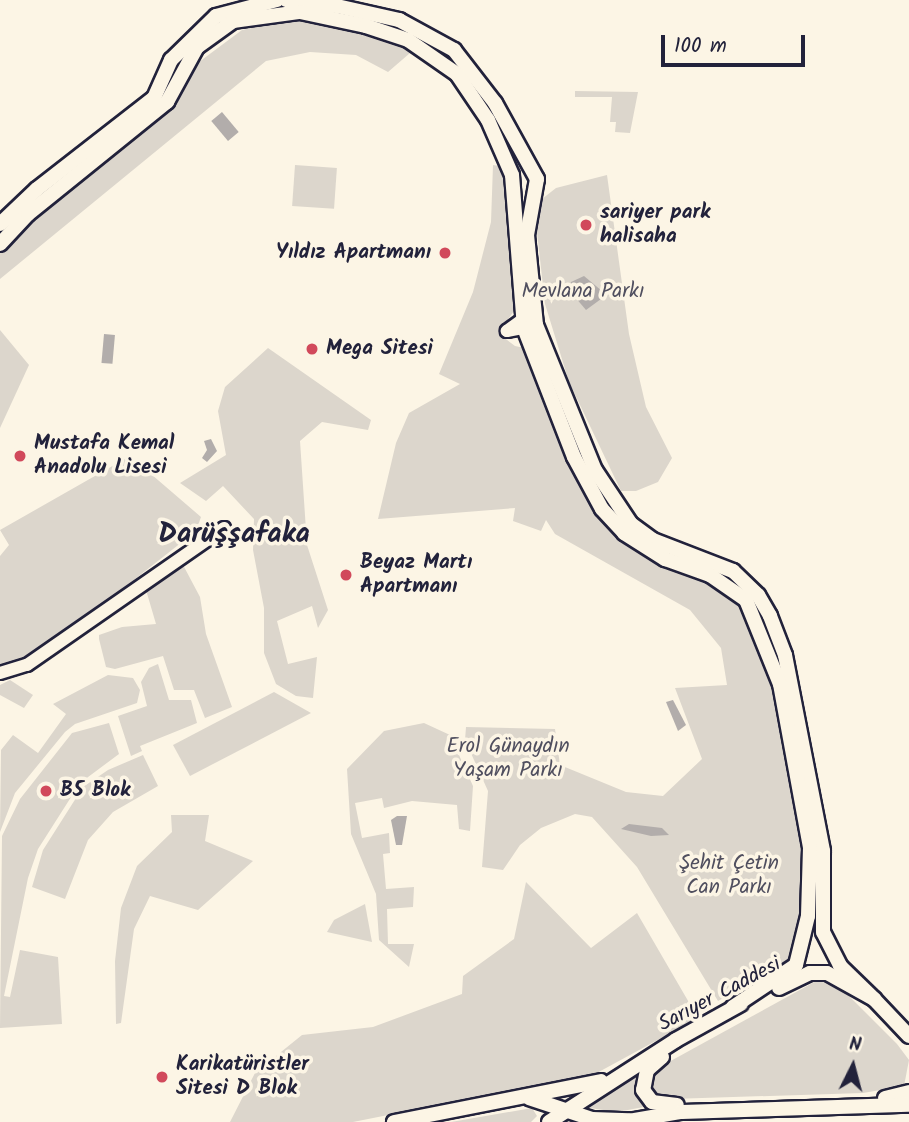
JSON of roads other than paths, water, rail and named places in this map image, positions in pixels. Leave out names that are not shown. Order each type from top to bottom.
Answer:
[{"type":"main road","points":[[0,224],[37,189],[154,98],[171,60],[216,16],[251,3],[277,0]]},
{"type":"main road","points":[[286,0],[337,6],[398,20],[454,50],[495,103],[537,179],[527,235],[529,321],[612,501],[653,540],[733,571],[758,595],[770,616],[785,655],[823,851],[823,932],[840,966],[874,999]]},
{"type":"main road","points":[[0,244],[27,214],[167,102],[197,47],[214,32],[233,21],[268,14],[300,12],[366,26],[408,40],[443,62],[472,93],[511,179],[522,195],[534,191]]},
{"type":"main road","points":[[511,179],[522,168],[530,170]]},
{"type":"main road","points":[[511,179],[531,346],[574,457],[602,509],[624,533],[665,559],[710,575],[746,600],[780,684],[810,848],[807,916],[796,965],[733,1007]]},
{"type":"main road","name":"Sarıyer Caddesi","points":[[547,1122],[733,1007],[810,973],[827,973],[874,999],[909,1036]]},
{"type":"main road","points":[[899,1023],[909,1042]]},
{"type":"main road","points":[[676,1040],[647,1070],[643,1083],[646,1096],[660,1105],[712,1111]]},
{"type":"main road","points":[[394,1122],[616,1077]]},
{"type":"main road","points":[[815,1109],[837,1102],[900,1097],[909,1092]]},
{"type":"main road","points":[[510,1098],[536,1097],[592,1119],[626,1121],[712,1111],[909,1105]]},
{"type":"main road","points":[[536,1097],[547,1122]]},
{"type":"street","points":[[529,321],[507,331],[531,346]]},
{"type":"street","points":[[0,673],[27,665],[224,528]]},
{"type":"place","name":"sariyer park halisaha","points":[[586,225]]},
{"type":"place","name":"Yıldız Apartmanı","points":[[445,253]]},
{"type":"place","name":"Mega Sitesi","points":[[312,349]]},
{"type":"place","name":"Mustafa Kemal Anadolu Lisesi","points":[[20,456]]},
{"type":"place","name":"Beyaz Martı Apartmanı","points":[[346,575]]},
{"type":"place","name":"B5 Blok","points":[[46,791]]},
{"type":"place","name":"Karikatüristler Sitesi D Blok","points":[[162,1077]]},
{"type":"district","name":"Darüşşafaka","points":[[234,535]]},
{"type":"park label","name":"Mevlana Parkı","points":[[583,292]]},
{"type":"park label","name":"Erol Günaydın Yaşam Parkı","points":[[508,759]]},
{"type":"park label","name":"Şehit Çetin Can Parkı","points":[[729,876]]}]
